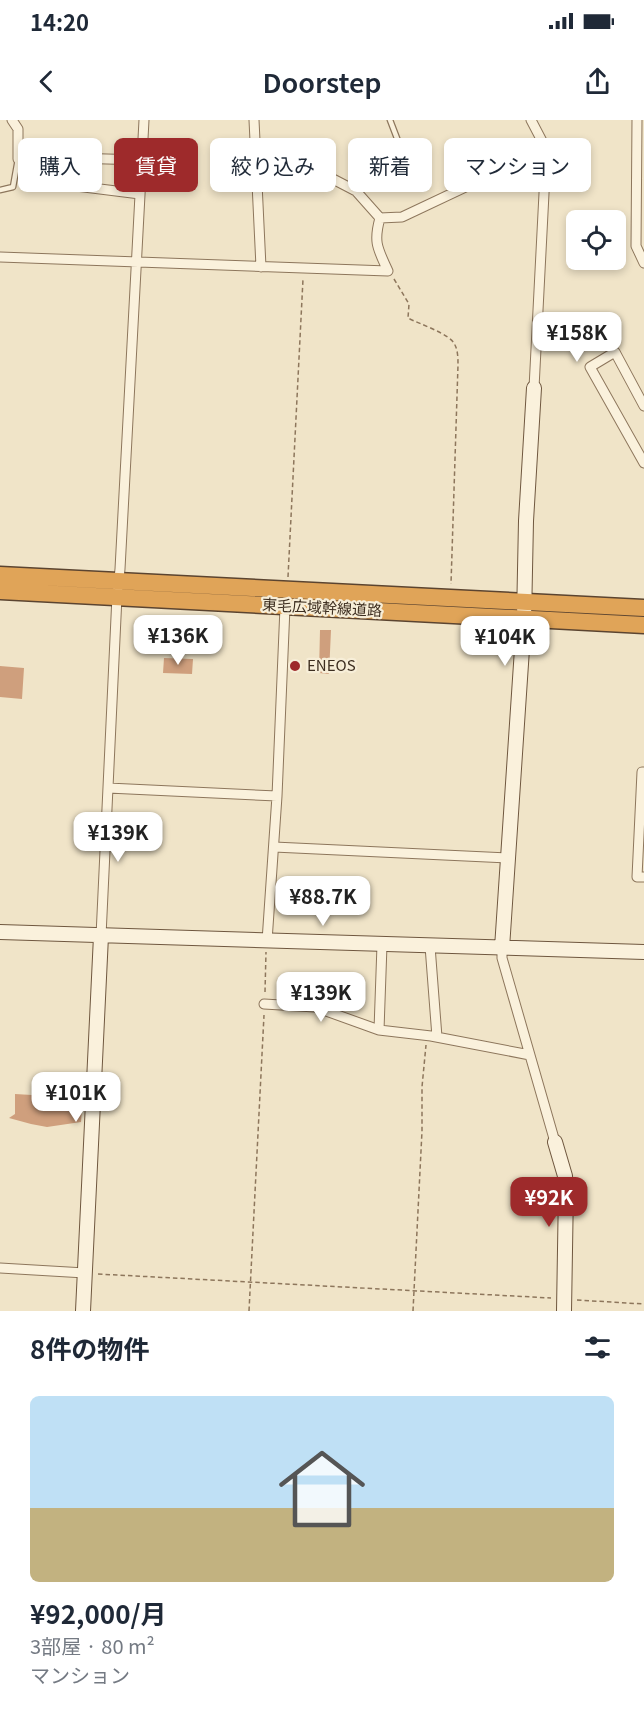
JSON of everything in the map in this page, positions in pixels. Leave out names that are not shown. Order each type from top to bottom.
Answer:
[{"type":"highway","name":"東毛広域幹線道路","points":[[0,574],[118,589]]},
{"type":"highway","name":"東毛広域幹線道路","points":[[0,591],[118,589],[524,611],[644,608]]},
{"type":"highway","name":"東毛広域幹線道路","points":[[287,598],[451,599],[524,611],[644,625]]},
{"type":"street","points":[[12,120],[18,129],[18,138]]},
{"type":"street","points":[[143,138],[144,120]]},
{"type":"street","points":[[254,120],[255,138]]},
{"type":"street","points":[[531,120],[540,138]]},
{"type":"street","points":[[637,120],[636,246],[644,263]]},
{"type":"street","points":[[336,181],[356,191],[380,218]]},
{"type":"street","points":[[83,1311],[118,589],[140,194],[102,189]]},
{"type":"street","points":[[256,192],[261,267]]},
{"type":"street","points":[[380,218],[402,217],[455,192]]},
{"type":"street","points":[[544,192],[524,611],[502,957],[565,1176],[564,1305]]},
{"type":"street","points":[[0,257],[388,271],[377,246],[376,233],[380,218]]},
{"type":"street","points":[[644,406],[615,352],[590,367],[644,463]]},
{"type":"street","points":[[267,941],[287,598]]},
{"type":"street","points":[[644,772],[642,772],[637,877],[644,877]]},
{"type":"street","points":[[108,788],[277,796]]},
{"type":"street","points":[[273,847],[508,858]]},
{"type":"street","points":[[0,932],[644,952]]},
{"type":"street","points":[[380,1030],[382,945]]},
{"type":"street","points":[[430,946],[437,1037]]},
{"type":"street","points":[[264,1004],[315,1007],[380,1030],[427,1035],[530,1055]]},
{"type":"street","points":[[0,1268],[85,1273]]},
{"type":"lane","points":[[390,120],[397,138]]},
{"type":"lane","points":[[0,190],[9,190],[13,187],[18,159]]},
{"type":"path","points":[[287,598],[304,269]]},
{"type":"path","points":[[388,271],[409,304],[408,318],[446,336],[455,343],[458,365],[451,599]]},
{"type":"path","points":[[249,1311],[267,941]]},
{"type":"path","points":[[413,1311],[422,1087],[427,1035]]},
{"type":"path","points":[[85,1273],[415,1291],[564,1305],[644,1304]]},
{"type":"building","points":[[320,630],[331,630],[329,674],[319,673]]},
{"type":"building","points":[[164,658],[193,659],[192,674],[163,673]]},
{"type":"building","points":[[0,666],[24,668],[22,699],[0,697]]},
{"type":"building","points":[[15,1094],[49,1096],[49,1101],[57,1101],[57,1108],[82,1109],[81,1122],[47,1127],[9,1118],[15,1114]]},
{"type":"place","name":"ENEOS","points":[[295,666]]}]
